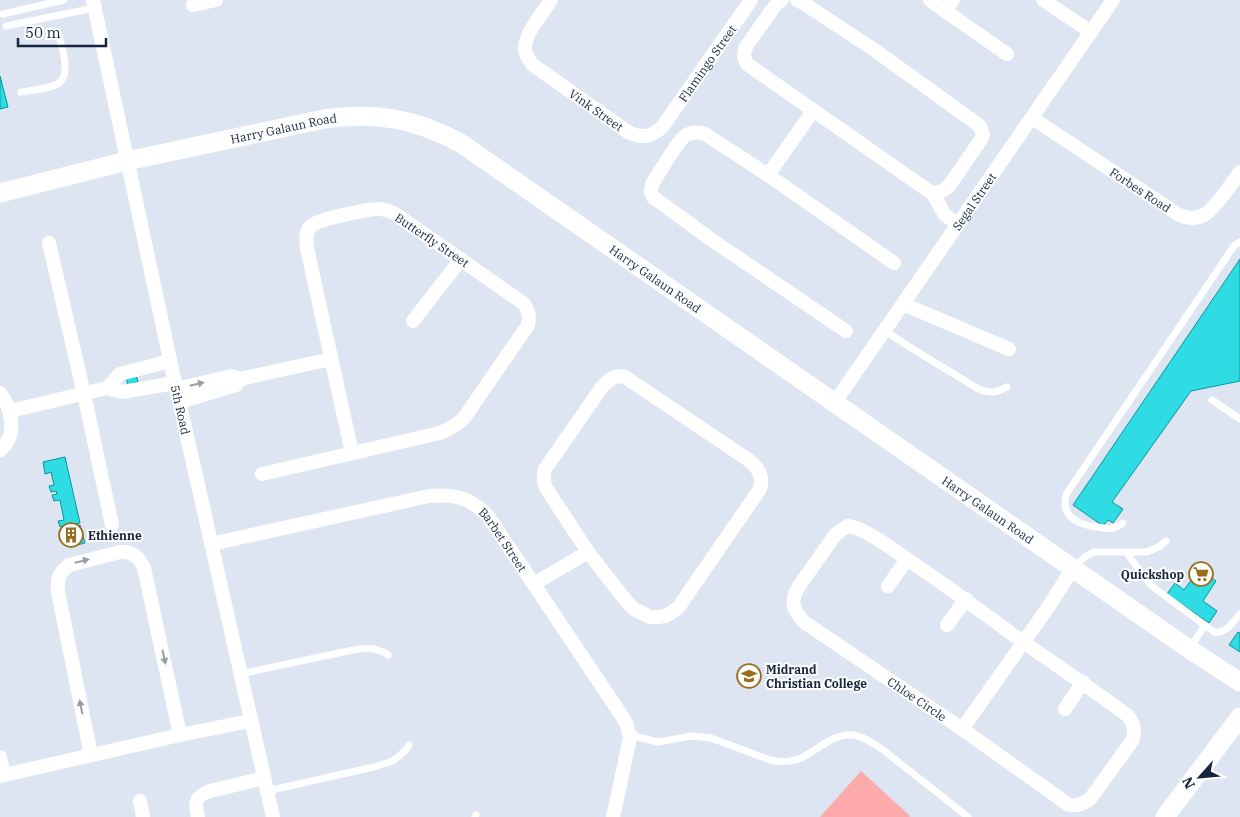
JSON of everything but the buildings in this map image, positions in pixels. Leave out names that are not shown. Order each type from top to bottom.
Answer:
[{"type":"main road","name":"Harry Galaun Road","points":[[0,193],[127,161],[324,119],[344,116],[381,116],[426,127],[462,144],[1189,649],[1240,682]]},
{"type":"main road","points":[[1165,817],[1240,717]]},
{"type":"street","points":[[193,5],[216,0]]},
{"type":"street","name":"Vink Street","points":[[551,0],[527,36],[525,50],[533,66],[634,135],[649,135],[663,126]]},
{"type":"street","name":"Flamingo Street","points":[[663,126],[751,0]]},
{"type":"street","points":[[782,0],[777,3],[745,48],[744,57],[748,64],[752,69],[933,194],[945,215],[958,224]]},
{"type":"street","points":[[797,0],[876,50],[980,126],[982,138],[949,186],[933,194]]},
{"type":"street","points":[[930,0],[949,5],[1007,54]]},
{"type":"street","points":[[1043,0],[1090,32]]},
{"type":"street","name":"Segal Street","points":[[835,402],[1113,0]]},
{"type":"street","name":"5th Road","points":[[93,4],[170,360],[273,817]]},
{"type":"street","points":[[768,176],[813,111]]},
{"type":"street","name":"Forbes Road","points":[[1032,118],[1179,215],[1187,218],[1203,216],[1210,211],[1240,172]]},
{"type":"street","points":[[846,331],[656,201],[651,192],[652,184],[681,139],[694,132],[705,134],[894,263]]},
{"type":"street","name":"Butterfly Street","points":[[262,474],[440,433],[449,429],[464,418],[528,325],[529,314],[523,303],[394,213],[386,210],[370,210],[326,219],[312,225],[306,234],[307,248],[352,453]]},
{"type":"street","points":[[49,243],[112,525]]},
{"type":"street","points":[[413,321],[461,259]]},
{"type":"street","points":[[902,304],[1009,349]]},
{"type":"street","points":[[10,411],[107,388],[122,392],[177,391],[232,376],[240,380],[332,359]]},
{"type":"street","points":[[107,388],[120,374],[170,360]]},
{"type":"street","points":[[618,376],[625,377],[750,461],[760,472],[762,484],[760,489],[678,608],[666,616],[650,617],[634,609],[588,552],[546,488],[544,474],[545,469],[602,387],[612,378],[618,376]]},
{"type":"street","points":[[0,392],[10,411],[11,421],[10,432],[4,447],[0,450]]},
{"type":"street","name":"Barbet Street","points":[[211,544],[429,496],[455,496],[474,503],[488,516],[622,716],[629,732]]},
{"type":"street","name":"Chloe Circle","points":[[848,526],[864,531],[907,559],[1083,682],[1127,715],[1132,721],[1135,734],[1132,741],[1090,799],[1083,804],[1069,805],[962,729],[804,622],[794,608],[792,600],[799,586],[835,534],[848,526]]},
{"type":"street","points":[[91,755],[58,592],[58,576],[69,565],[120,552],[127,551],[135,555],[141,561],[144,568],[180,735]]},
{"type":"street","points":[[534,584],[588,552]]},
{"type":"street","points":[[888,586],[907,559]]},
{"type":"street","points":[[962,729],[1047,609],[1073,568]]},
{"type":"street","points":[[947,625],[966,599]]},
{"type":"street","points":[[1065,709],[1083,682]]},
{"type":"street","points":[[0,757],[2,775],[250,721]]},
{"type":"street","points":[[613,817],[628,747],[629,732]]},
{"type":"street","points":[[198,817],[196,802],[204,793],[266,785]]},
{"type":"street","points":[[140,801],[143,817]]},
{"type":"lane","points":[[3,14],[64,0]]},
{"type":"lane","points":[[6,26],[93,4]]},
{"type":"lane","points":[[21,92],[52,86],[61,82],[65,74],[64,56],[58,32]]},
{"type":"lane","points":[[1123,523],[1116,528],[1110,529],[1086,526],[1076,522],[1065,506],[1067,493],[1234,246],[1240,242]]},
{"type":"lane","points":[[884,330],[980,390],[992,393],[1007,387]]},
{"type":"lane","points":[[1212,400],[1240,419]]},
{"type":"lane","points":[[1073,568],[1085,556],[1094,552],[1147,552],[1166,541]]},
{"type":"lane","points":[[1126,552],[1147,580],[1160,593],[1214,632],[1220,633],[1224,631],[1240,614]]},
{"type":"lane","points":[[1189,649],[1205,625]]},
{"type":"lane","points":[[240,674],[348,650],[373,648],[381,650],[388,655]]},
{"type":"lane","points":[[629,732],[638,737],[658,742],[701,736],[777,761],[801,758],[834,738],[853,735],[872,742],[882,749],[968,817]]},
{"type":"lane","points":[[266,785],[374,767],[400,756],[409,745]]},
{"type":"shaded area","points":[[861,771],[910,816],[820,817]]},
{"type":"place","name":"Ethienne","points":[[71,535]]},
{"type":"place","name":"Quickshop","points":[[1201,574]]},
{"type":"place","name":"Midrand Christian College","points":[[749,676]]}]
